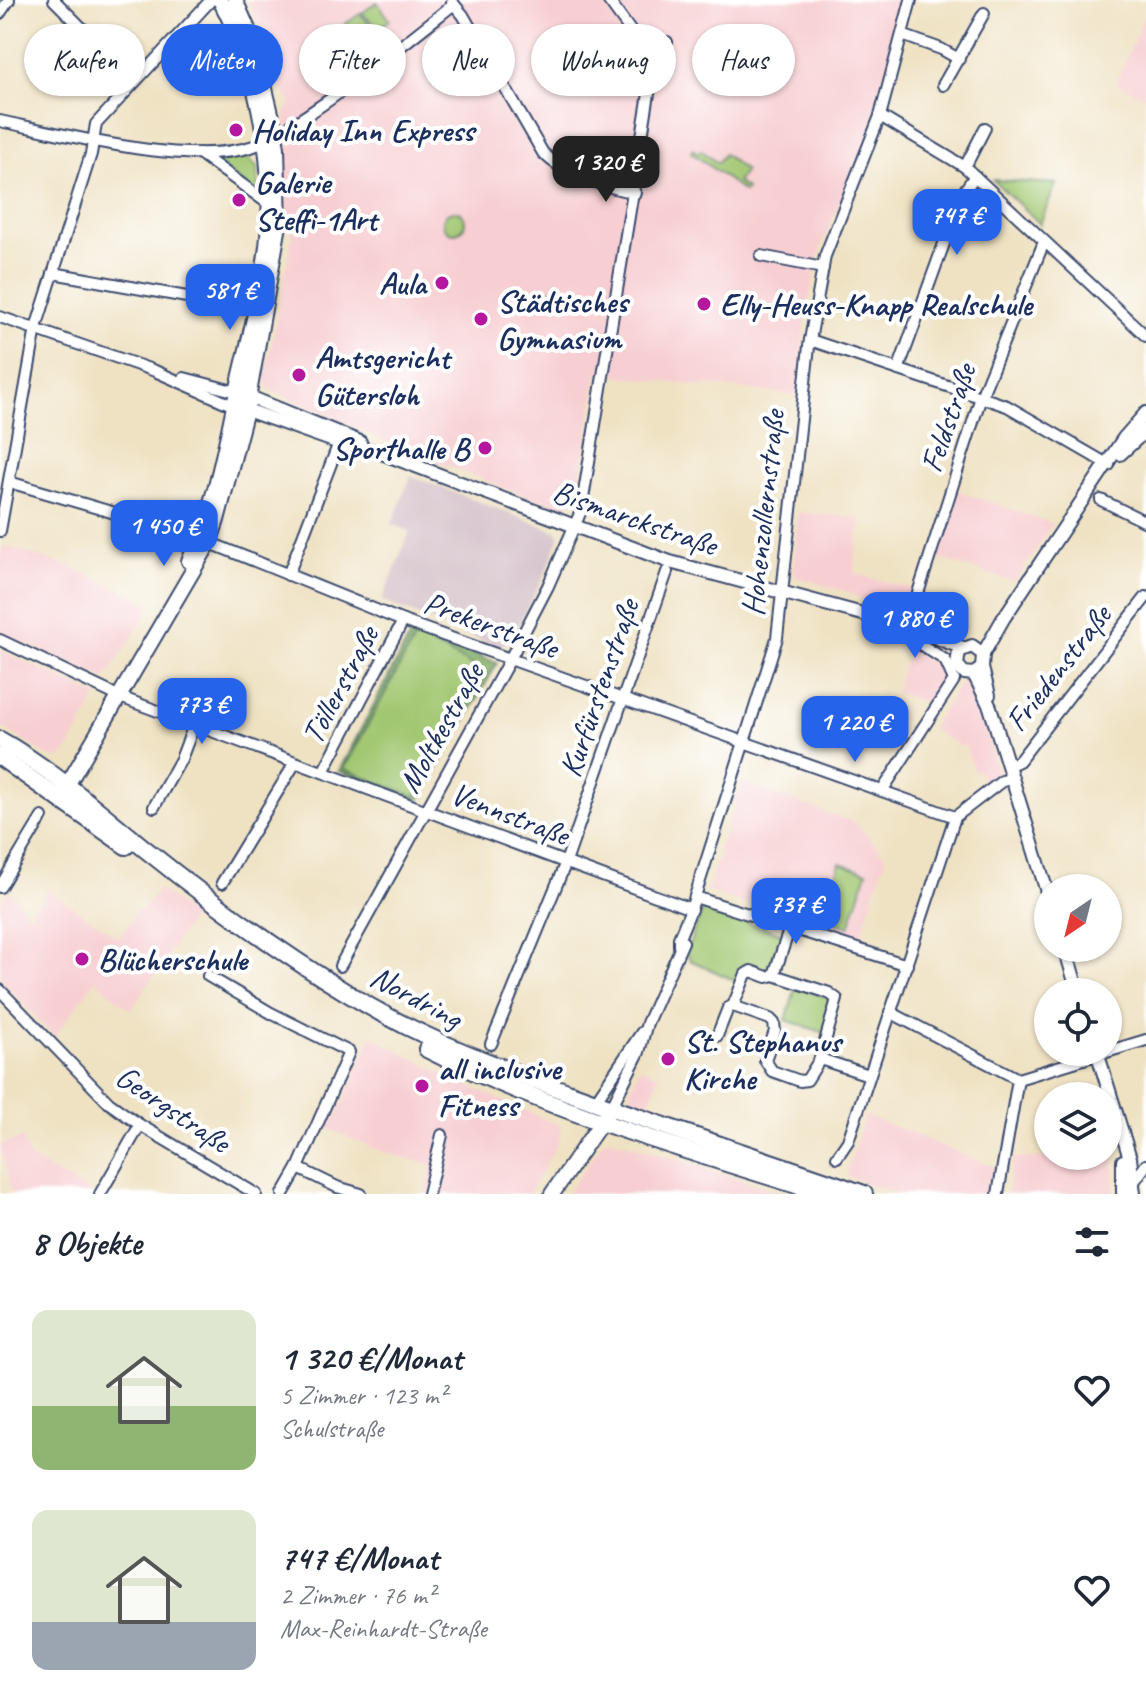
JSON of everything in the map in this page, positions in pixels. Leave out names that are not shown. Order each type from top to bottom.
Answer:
[{"type":"main road","points":[[220,0],[241,49],[270,139],[269,204],[260,310]]},
{"type":"main road","points":[[60,789],[204,541],[242,401],[279,225],[270,139],[254,43],[235,0]]},
{"type":"main road","name":"Nordring","points":[[0,740],[258,945],[348,1005],[464,1067],[825,1194]]},
{"type":"main road","name":"Nordring","points":[[0,757],[60,789]]},
{"type":"main road","points":[[552,1194],[598,1113]]},
{"type":"main road","name":"Nordring","points":[[598,1113],[864,1194]]},
{"type":"street","points":[[0,13],[9,0]]},
{"type":"street","points":[[54,0],[78,24]]},
{"type":"street","points":[[0,531],[36,328],[91,154],[96,124],[211,0]]},
{"type":"street","points":[[608,0],[626,24]]},
{"type":"street","name":"Hohenzollernstraße","points":[[598,1113],[647,1023],[679,946],[777,638],[810,340],[823,268],[857,169],[880,116],[911,0]]},
{"type":"street","points":[[0,121],[129,147],[199,153],[242,149],[270,139],[328,101],[452,2],[463,15],[543,153],[551,161],[588,179],[635,193]]},
{"type":"street","points":[[943,85],[984,13]]},
{"type":"street","points":[[902,35],[959,59]]},
{"type":"street","name":"Moltkestraße","points":[[340,966],[510,659],[584,502],[649,96]]},
{"type":"street","points":[[880,116],[965,167],[1146,336]]},
{"type":"street","points":[[965,167],[985,128]]},
{"type":"street","points":[[199,153],[269,204]]},
{"type":"street","points":[[898,370],[962,194],[975,176]]},
{"type":"street","name":"Feldstraße","points":[[911,615],[981,397],[1044,242]]},
{"type":"street","points":[[761,256],[823,268]]},
{"type":"street","points":[[53,273],[260,310]]},
{"type":"street","name":"Bismarckstraße","points":[[0,317],[242,401],[670,562],[918,629],[970,651],[960,670],[978,671]]},
{"type":"street","points":[[810,340],[1016,411],[1109,465]]},
{"type":"street","points":[[1042,874],[970,651],[1003,619],[1135,423],[1146,413]]},
{"type":"street","points":[[1109,465],[1144,433]]},
{"type":"street","points":[[285,574],[341,438]]},
{"type":"street","name":"Prekerstraße","points":[[9,482],[204,541],[403,621],[955,817]]},
{"type":"street","points":[[1101,500],[1146,522]]},
{"type":"street","name":"Kurfürstenstraße","points":[[491,1044],[566,862],[667,572]]},
{"type":"street","name":"Friedenstraße","points":[[955,817],[1010,772],[1146,597]]},
{"type":"street","name":"Töllerstraße","points":[[323,772],[403,621]]},
{"type":"street","points":[[882,791],[954,680],[945,660],[917,642],[918,629]]},
{"type":"street","name":"Vennstraße","points":[[0,640],[116,695],[566,862],[690,912]]},
{"type":"street","points":[[154,807],[181,759],[194,725]]},
{"type":"street","name":"Töllerstraße","points":[[222,883],[295,763]]},
{"type":"street","points":[[0,887],[42,817]]},
{"type":"street","points":[[837,1157],[848,1141],[955,817]]},
{"type":"street","points":[[695,897],[907,965]]},
{"type":"street","points":[[774,975],[790,927]]},
{"type":"street","points":[[717,1036],[728,1008],[733,1006],[746,974],[751,971],[767,977],[774,975],[829,993],[837,999],[820,1059],[807,1080],[800,1081],[772,1071],[765,1060],[775,1031],[774,1023],[733,1006]]},
{"type":"street","points":[[208,976],[271,1013],[349,1052],[298,1168],[283,1194]]},
{"type":"street","name":"Georgstraße","points":[[0,990],[101,1095],[140,1125],[256,1194]]},
{"type":"street","points":[[890,1012],[1018,1079],[1060,1066]]},
{"type":"street","name":"Hohenzollernstraße","points":[[598,1113],[639,1052],[647,1023]]},
{"type":"street","points":[[1122,1047],[1146,1040]]},
{"type":"street","points":[[820,1059],[869,1075]]},
{"type":"street","points":[[998,1194],[1018,1079]]},
{"type":"street","points":[[100,1194],[140,1125]]},
{"type":"street","points":[[428,1194],[442,1135]]},
{"type":"street","points":[[1122,1135],[1130,1158],[1134,1189]]},
{"type":"street","points":[[1122,1135],[1123,1194]]},
{"type":"street","points":[[1134,1189],[1146,1165]]},
{"type":"street","points":[[298,1168],[337,1187],[361,1194]]},
{"type":"shaded area","points":[[247,0],[905,0],[873,122],[821,247],[808,305],[796,395],[598,373],[579,487],[566,507],[529,497],[417,455],[268,389],[265,377],[292,237],[287,216],[285,145],[289,141],[284,118],[290,103],[283,92],[283,24],[259,24]]},
{"type":"shaded area","points":[[1146,10],[1146,97],[1116,83]]},
{"type":"shaded area","points":[[411,476],[558,532],[559,538],[545,574],[510,641],[498,647],[382,601],[410,531],[392,524]]},
{"type":"shaded area","points":[[958,491],[1053,524],[1015,582],[937,558]]},
{"type":"shaded area","points":[[798,512],[860,518],[854,573],[912,589],[904,613],[796,577],[793,574]]},
{"type":"shaded area","points":[[4,545],[75,569],[152,605],[106,679],[0,633],[0,554]]},
{"type":"shaded area","points":[[908,647],[948,674],[931,704],[895,693]]},
{"type":"shaded area","points":[[0,650],[98,696],[68,750],[60,758],[50,757],[0,726]]},
{"type":"shaded area","points":[[961,682],[974,690],[998,773],[985,786],[980,771],[973,770],[965,746],[959,746],[931,728]]},
{"type":"shaded area","points":[[741,782],[856,823],[886,857],[859,941],[707,891],[721,855],[718,853]]},
{"type":"shaded area","name":"Blücherschule","points":[[158,889],[193,916],[131,1010],[95,981],[54,1037],[0,980],[0,904],[9,890],[30,916],[48,890],[119,938],[139,908],[143,910]]},
{"type":"shaded area","points":[[371,1036],[453,1079],[561,1126],[559,1141],[529,1194],[425,1194],[432,1165],[384,1152],[322,1126],[338,1114]]},
{"type":"shaded area","points":[[640,1067],[658,1075],[650,1105],[633,1099],[630,1089]]},
{"type":"shaded area","points":[[865,1115],[995,1167],[989,1194],[900,1194],[846,1176]]},
{"type":"shaded area","points":[[23,1138],[29,1157],[92,1194],[12,1194],[0,1145]]},
{"type":"shaded area","points":[[609,1138],[785,1194],[567,1194],[603,1141]]},
{"type":"shaded area","points":[[1013,1158],[1034,1158],[1034,1170],[1114,1170],[1114,1194],[1007,1194]]},
{"type":"green space","points":[[377,2],[390,20],[384,24],[374,24],[362,13]]},
{"type":"green space","points":[[360,14],[370,24],[345,24]]},
{"type":"green space","points":[[693,149],[698,153],[701,150],[717,163],[724,154],[745,171],[737,182],[746,189],[744,192],[691,152]]},
{"type":"green space","points":[[247,157],[257,167],[259,195],[213,161]]},
{"type":"green space","points":[[993,180],[1056,184],[1040,224]]},
{"type":"green space","points":[[454,211],[462,214],[465,222],[462,230],[454,233],[446,230],[443,222],[446,214]]},
{"type":"green space","points":[[546,289],[569,293],[567,303],[544,299]]},
{"type":"green space","points":[[413,631],[497,663],[419,801],[339,771]]},
{"type":"green space","points":[[413,631],[497,663],[456,737],[450,733],[483,671],[416,636],[344,769],[415,797],[446,739],[452,743],[419,801],[339,771]]},
{"type":"green space","points":[[840,863],[867,872],[849,927],[822,918]]},
{"type":"green space","points":[[703,908],[783,934],[770,970],[756,970],[738,982],[690,960],[686,953]]},
{"type":"green space","points":[[796,987],[829,998],[832,1002],[825,1033],[786,1020]]},
{"type":"place","name":"Holiday Inn Express","points":[[236,130]]},
{"type":"place","name":"Galerie Steffi-1Art","points":[[239,200]]},
{"type":"place","name":"Aula","points":[[442,283]]},
{"type":"place","name":"Elly-Heuss-Knapp Realschule","points":[[704,304]]},
{"type":"place","name":"Städtisches Gymnasium","points":[[481,319]]},
{"type":"place","name":"Amtsgericht Gütersloh","points":[[299,375]]},
{"type":"place","name":"Sporthalle B","points":[[485,448]]},
{"type":"place","name":"Blücherschule","points":[[82,959]]},
{"type":"place","name":"St. Stephanus Kirche","points":[[668,1059]]},
{"type":"place","name":"all inclusive Fitness","points":[[422,1086]]}]
